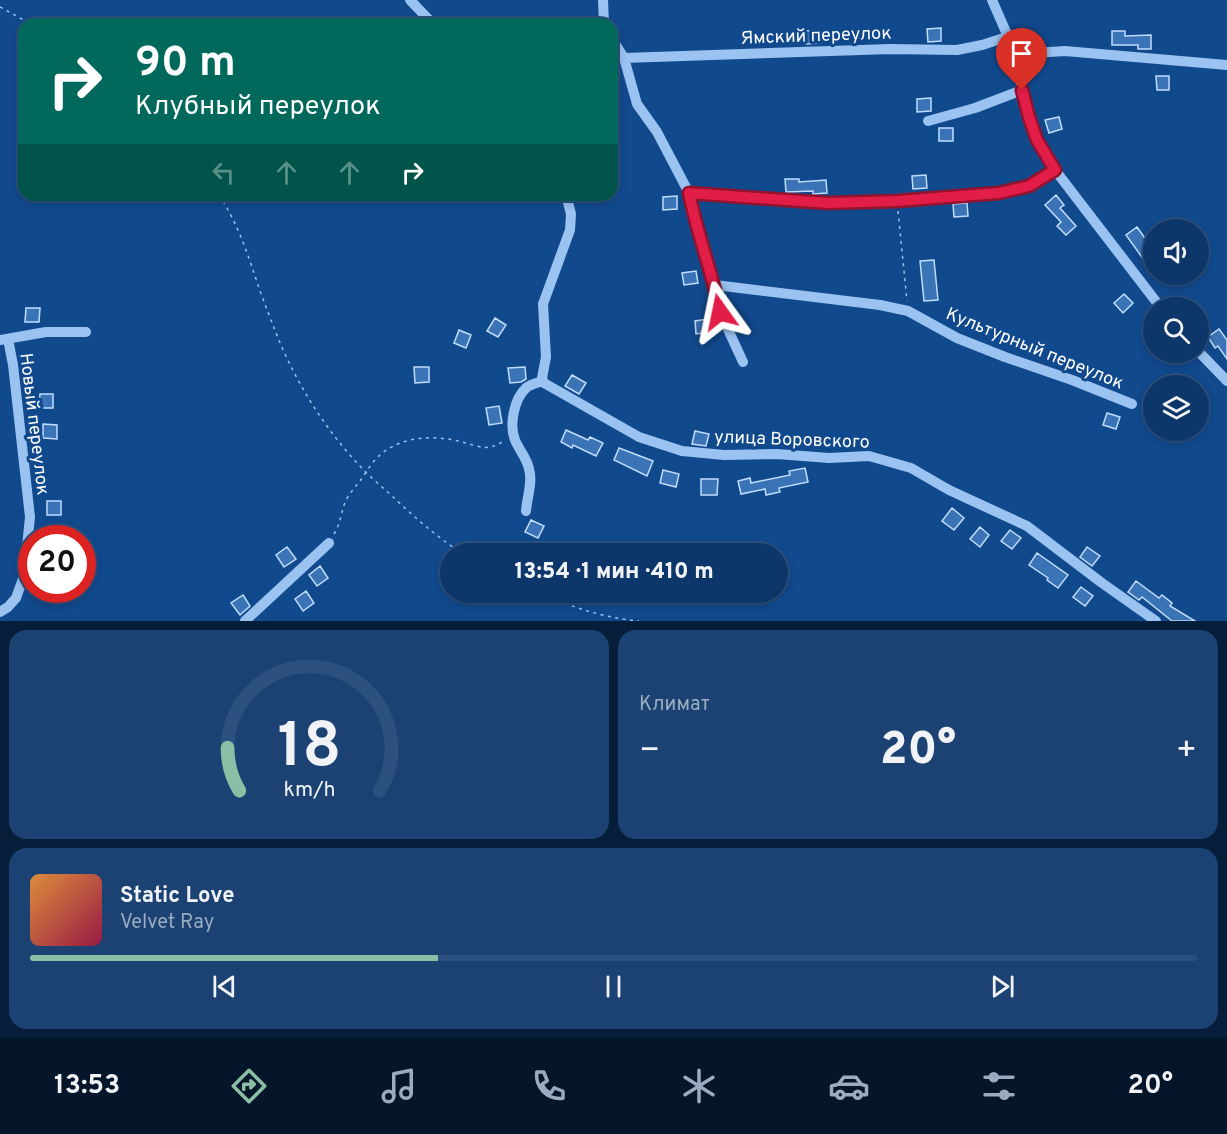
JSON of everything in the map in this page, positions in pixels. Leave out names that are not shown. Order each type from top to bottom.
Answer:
[{"type":"street","points":[[410,0],[427,18]]},
{"type":"street","points":[[603,0],[604,18]]},
{"type":"street","points":[[992,0],[1017,57],[1022,90],[1037,140],[1055,170],[1153,297]]},
{"type":"street","name":"Ямский переулок","points":[[624,58],[891,49],[957,50],[1008,37]]},
{"type":"street","points":[[618,48],[624,58],[637,104],[657,132],[689,193],[693,216],[715,285],[720,312],[743,362]]},
{"type":"street","points":[[1017,57],[1033,53],[1065,51],[1227,65]]},
{"type":"street","points":[[928,121],[975,108],[1022,90]]},
{"type":"street","points":[[689,193],[828,203],[897,201],[999,193],[1029,186],[1055,170]]},
{"type":"street","points":[[526,511],[530,470],[511,429],[512,418],[523,392],[531,385],[543,381],[546,357],[543,304],[570,230],[572,214],[568,201]]},
{"type":"street","name":"Культурный переулок","points":[[715,285],[880,305],[908,311],[957,338],[1132,404]]},
{"type":"street","points":[[4,339],[46,332],[86,332]]},
{"type":"street","name":"Новый переулок","points":[[0,612],[16,598],[24,576],[30,517],[13,365],[4,339]]},
{"type":"street","points":[[1209,362],[1227,381]]},
{"type":"street","name":"улица Воровского","points":[[543,381],[639,437],[682,451],[829,458],[868,456],[911,468],[963,496],[1028,526],[1156,621]]},
{"type":"street","points":[[245,621],[329,543]]},
{"type":"path","points":[[0,7],[20,18]]},
{"type":"path","points":[[222,201],[247,250],[280,341],[304,391],[333,435],[366,472],[426,527],[448,543]]},
{"type":"path","points":[[897,201],[908,311]]},
{"type":"path","points":[[329,543],[340,524],[347,498],[376,459],[389,448],[409,441],[436,437],[477,447],[494,447],[513,434]]},
{"type":"path","points":[[563,603],[599,614],[639,621]]},
{"type":"building","points":[[941,28],[941,41],[928,42],[927,29]]},
{"type":"building","points":[[819,30],[820,43],[806,44],[806,31]]},
{"type":"building","points":[[1112,31],[1125,31],[1125,36],[1151,35],[1151,49],[1138,49],[1138,45],[1112,45]]},
{"type":"building","points":[[1156,76],[1169,76],[1169,90],[1157,90]]},
{"type":"building","points":[[931,98],[931,111],[917,112],[917,99]]},
{"type":"building","points":[[1059,117],[1062,129],[1049,133],[1045,120]]},
{"type":"building","points":[[939,128],[953,128],[953,141],[939,141]]},
{"type":"building","points":[[926,175],[927,188],[913,189],[912,176]]},
{"type":"building","points":[[785,179],[799,179],[799,182],[826,180],[827,193],[786,192]]},
{"type":"building","points":[[1056,195],[1064,205],[1060,208],[1076,226],[1066,235],[1057,226],[1061,222],[1045,205]]},
{"type":"building","points":[[677,196],[677,209],[663,210],[663,197]]},
{"type":"building","points":[[967,203],[968,216],[954,217],[953,204]]},
{"type":"building","points":[[1137,227],[1143,235],[1143,259],[1126,235]]},
{"type":"building","points":[[934,260],[938,300],[924,301],[920,261]]},
{"type":"building","points":[[696,271],[698,283],[684,285],[682,273]]},
{"type":"building","points":[[1124,294],[1133,303],[1123,313],[1114,303]]},
{"type":"building","points":[[26,308],[40,308],[39,322],[25,322]]},
{"type":"building","points":[[495,318],[506,325],[498,337],[487,331]]},
{"type":"building","points":[[708,319],[710,332],[696,334],[695,321]]},
{"type":"building","points":[[1219,329],[1227,340],[1227,359],[1218,346],[1215,348],[1209,336]]},
{"type":"building","points":[[459,330],[471,335],[466,348],[454,343]]},
{"type":"building","points":[[414,367],[429,367],[429,382],[415,383]]},
{"type":"building","points":[[525,367],[526,379],[510,383],[508,368]]},
{"type":"building","points":[[572,375],[586,383],[579,394],[565,386]]},
{"type":"building","points":[[40,394],[53,394],[53,408],[39,408]]},
{"type":"building","points":[[499,406],[502,423],[489,425],[486,408]]},
{"type":"building","points":[[1107,413],[1120,417],[1116,429],[1103,425]]},
{"type":"building","points":[[43,424],[57,425],[57,439],[43,438]]},
{"type":"building","points":[[566,430],[588,440],[590,437],[603,443],[596,456],[561,442]]},
{"type":"building","points":[[695,431],[709,434],[706,446],[692,444]]},
{"type":"building","points":[[619,448],[653,461],[647,476],[614,460]]},
{"type":"building","points":[[805,468],[808,482],[779,488],[780,492],[766,495],[765,489],[741,494],[738,481],[750,478],[751,483],[790,475],[789,471]]},
{"type":"building","points":[[663,470],[679,474],[676,487],[660,483]]},
{"type":"building","points":[[701,479],[718,479],[717,495],[701,495]]},
{"type":"building","points":[[47,501],[61,501],[61,515],[47,515]]},
{"type":"building","points":[[952,508],[964,518],[954,530],[942,521]]},
{"type":"building","points":[[531,520],[544,526],[538,538],[525,532]]},
{"type":"building","points":[[980,527],[989,535],[980,547],[970,539]]},
{"type":"building","points":[[1010,530],[1021,538],[1012,549],[1001,541]]},
{"type":"building","points":[[287,547],[296,559],[284,567],[276,555]]},
{"type":"building","points":[[1087,547],[1100,556],[1092,566],[1080,557]]},
{"type":"building","points":[[1037,553],[1068,575],[1058,588],[1029,565]]},
{"type":"building","points":[[320,566],[328,578],[317,586],[309,575]]},
{"type":"building","points":[[1136,581],[1159,598],[1162,595],[1172,603],[1170,606],[1195,621],[1172,621],[1142,597],[1139,600],[1128,592]]},
{"type":"building","points":[[1081,587],[1093,596],[1085,606],[1073,597]]},
{"type":"building","points":[[306,591],[314,603],[303,611],[295,599]]},
{"type":"building","points":[[243,595],[250,606],[240,615],[231,603]]},
{"type":"route","points":[[720,312],[715,285],[693,216],[689,193],[828,203],[897,201],[999,193],[1029,186],[1055,170],[1037,140],[1022,90]]}]
